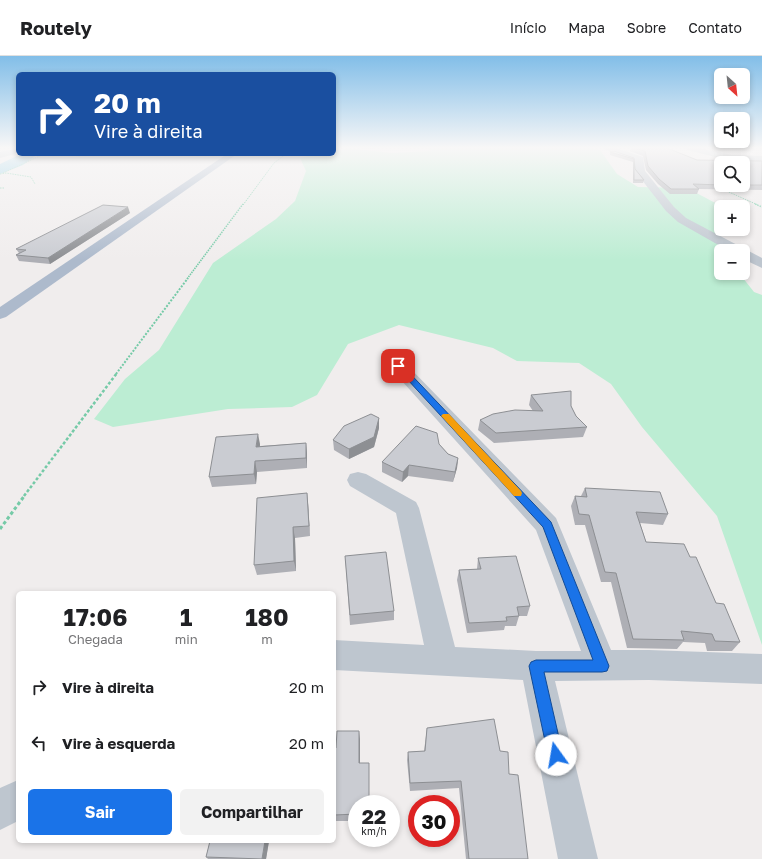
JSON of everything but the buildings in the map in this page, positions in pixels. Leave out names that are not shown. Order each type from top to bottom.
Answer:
[{"type":"main road","points":[[0,314],[187,185]]},
{"type":"street","points":[[651,185],[670,209],[682,220],[726,244]]},
{"type":"street","points":[[750,257],[762,264]]},
{"type":"street","points":[[398,366],[547,525],[602,666]]},
{"type":"street","points":[[358,480],[407,508],[443,662]]},
{"type":"street","points":[[336,655],[536,666],[649,665],[762,669]]},
{"type":"street","points":[[536,666],[578,859]]},
{"type":"street","points":[[0,811],[16,799]]},
{"type":"path","points":[[0,529],[257,185]]},
{"type":"path","points":[[729,192],[762,207]]},
{"type":"green space","points":[[301,185],[636,185],[638,187],[687,188],[714,202],[714,236],[720,236],[722,244],[714,244],[714,280],[745,280],[754,292],[762,295],[762,645],[717,516],[642,427],[611,384],[579,363],[517,361],[493,348],[399,325],[348,344],[317,395],[292,407],[228,409],[113,427],[94,419],[125,379],[159,350],[213,263],[276,219],[295,201]]},
{"type":"slow traffic","points":[[446,416],[518,493]]},
{"type":"route","points":[[398,366],[547,525],[602,666],[536,666],[556,755]]}]
